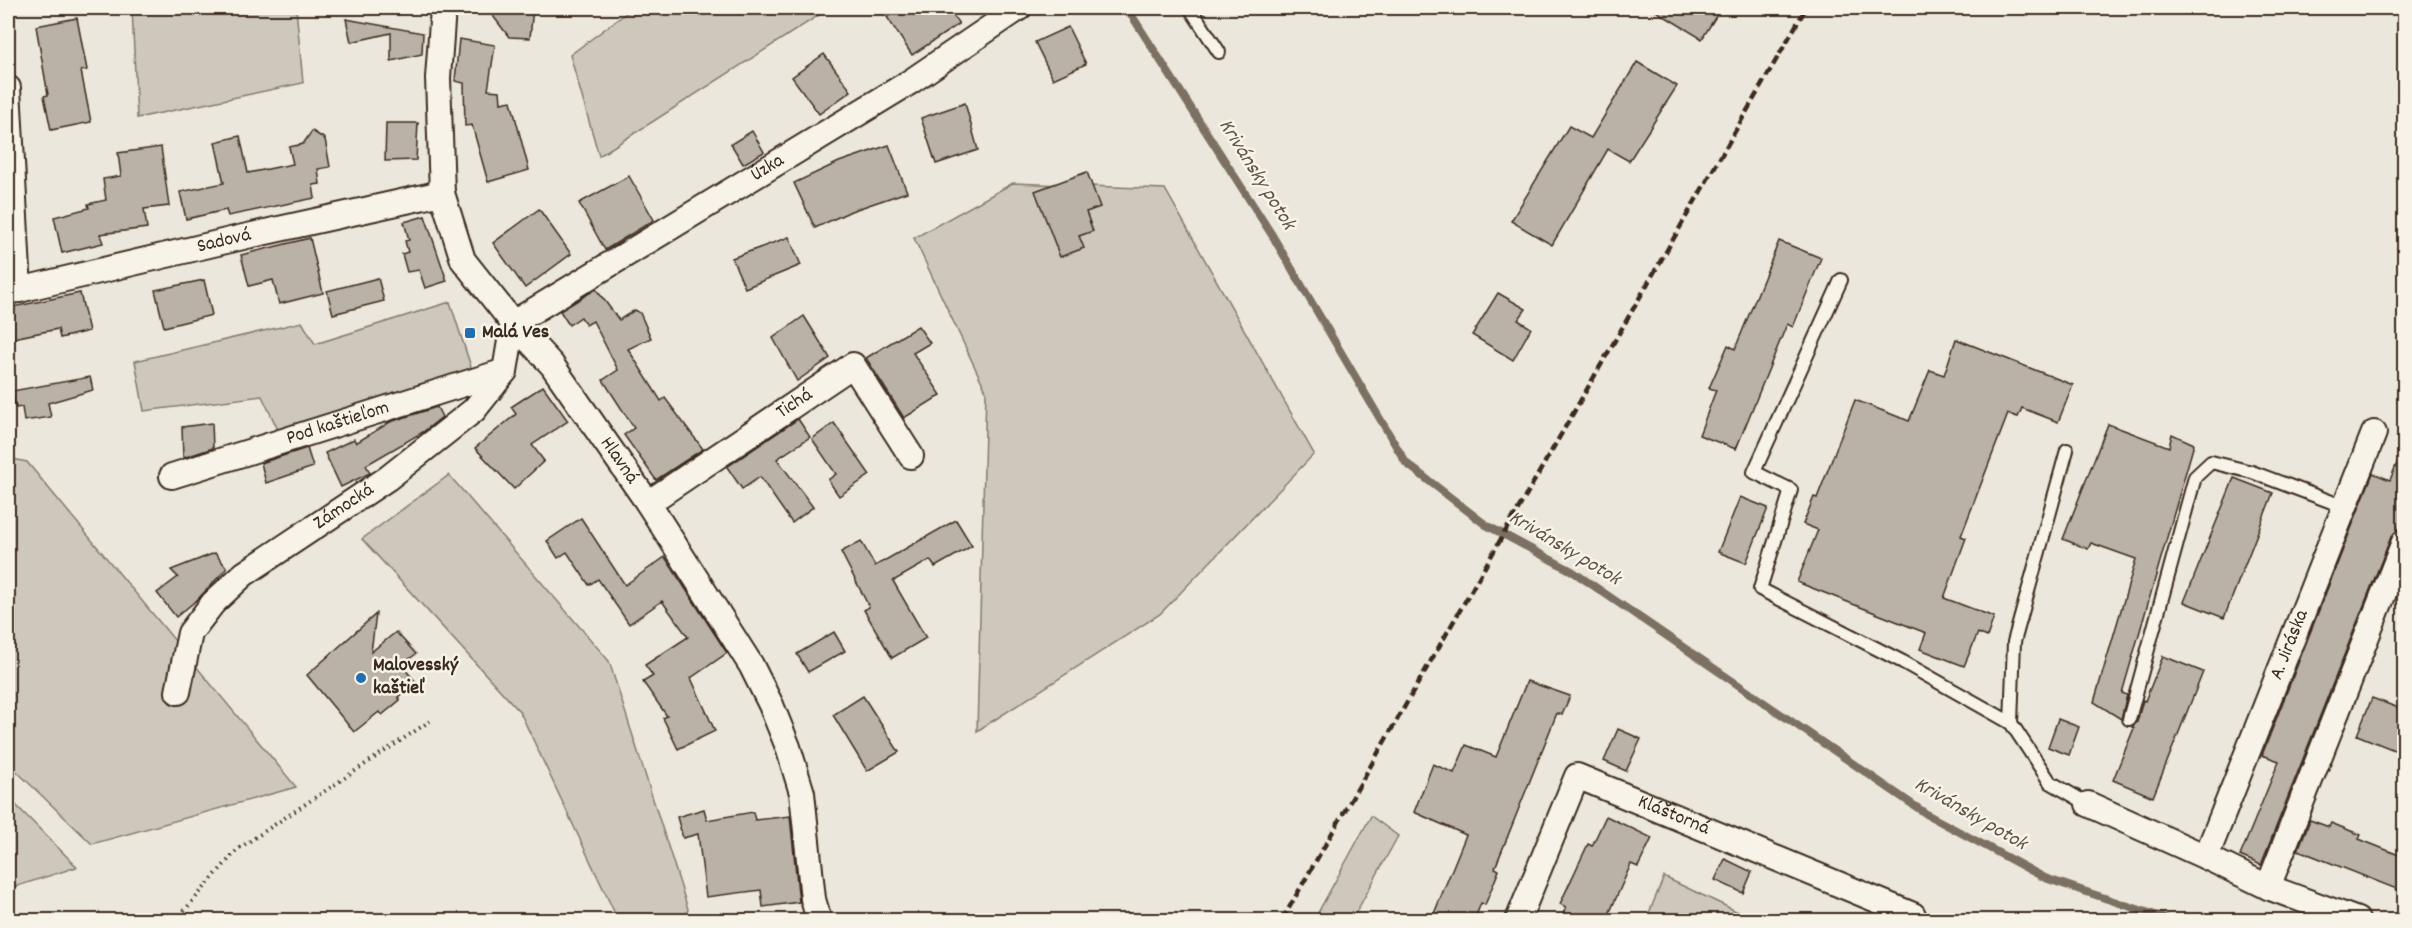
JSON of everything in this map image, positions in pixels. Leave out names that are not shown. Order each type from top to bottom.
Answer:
[{"type":"street","name":"Hlavná","points":[[443,8],[438,78],[442,193],[463,260],[513,323],[552,365],[648,503],[751,665],[788,747],[802,793],[813,899],[819,921]]},
{"type":"street","name":"Úzka","points":[[513,323],[910,82],[1019,8]]},
{"type":"street","points":[[8,88],[13,291]]},
{"type":"street","name":"Sadová","points":[[13,291],[442,193]]},
{"type":"street","name":"Zámocká","points":[[178,692],[190,633],[213,603],[244,574],[388,478],[474,410],[505,371],[513,323]]},
{"type":"street","name":"Tichá","points":[[648,503],[853,365],[910,456]]},
{"type":"street","name":"Pod kaštieľom","points":[[172,476],[505,371]]},
{"type":"street","name":"A. Jiráska","points":[[2206,856],[2374,433]]},
{"type":"street","points":[[2268,887],[2404,542]]},
{"type":"street","name":"Kláštorná","points":[[1518,921],[1577,776],[1917,919]]},
{"type":"street","points":[[2088,804],[2206,856],[2268,887],[2357,921]]},
{"type":"lane","points":[[1190,8],[1220,52]]},
{"type":"lane","points":[[1841,280],[1754,472],[1791,490],[1760,589],[1903,662],[2011,723],[2050,783],[2088,804]]},
{"type":"lane","points":[[2011,723],[2014,642],[2067,450]]},
{"type":"lane","points":[[2129,719],[2195,477],[2211,462],[2252,472],[2345,507]]},
{"type":"path","points":[[176,921],[238,849],[430,721]]},
{"type":"shaded area","points":[[132,8],[296,8],[303,83],[137,118]]},
{"type":"shaded area","points":[[633,8],[830,8],[599,156],[570,55]]},
{"type":"shaded area","points":[[1013,183],[1165,189],[1314,454],[1160,614],[977,731],[986,391],[914,238]]},
{"type":"shaded area","points":[[450,302],[473,373],[279,432],[262,396],[144,411],[135,361],[302,322],[315,344]]},
{"type":"shaded area","points":[[8,458],[27,462],[296,787],[92,844],[8,763]]},
{"type":"shaded area","points":[[449,475],[609,661],[688,909],[685,920],[618,920],[520,712],[362,539]]},
{"type":"shaded area","points":[[8,797],[77,867],[8,889]]},
{"type":"shaded area","points":[[1371,816],[1398,836],[1352,920],[1314,920]]},
{"type":"shaded area","points":[[1664,877],[1755,920],[1646,920]]},
{"type":"building","points":[[487,8],[533,8],[530,38],[509,37]]},
{"type":"building","points":[[901,8],[929,8],[935,16],[948,8],[959,24],[912,55],[887,17]]},
{"type":"building","points":[[1651,8],[1721,8],[1702,39]]},
{"type":"building","points":[[77,18],[87,70],[81,71],[91,122],[51,130],[44,96],[48,95],[36,26]]},
{"type":"building","points":[[346,19],[423,33],[422,54],[391,61],[391,33],[351,42]]},
{"type":"building","points":[[1068,27],[1086,64],[1053,79],[1035,42]]},
{"type":"building","points":[[459,39],[495,45],[488,90],[500,91],[501,103],[511,101],[529,170],[488,182],[472,125],[465,126],[464,83],[455,81]]},
{"type":"building","points":[[824,54],[851,91],[819,114],[792,77]]},
{"type":"building","points":[[1637,62],[1677,86],[1629,161],[1608,149],[1552,245],[1511,221],[1569,126],[1591,138]]},
{"type":"building","points":[[965,103],[978,150],[936,164],[921,118]]},
{"type":"building","points":[[386,123],[418,123],[416,160],[385,161]]},
{"type":"building","points":[[312,131],[325,139],[330,167],[318,169],[320,184],[313,185],[315,198],[228,216],[226,210],[186,219],[180,192],[224,183],[215,142],[240,136],[248,173],[293,164],[289,147],[303,144]]},
{"type":"building","points":[[752,131],[764,152],[743,164],[731,144]]},
{"type":"building","points":[[889,145],[907,192],[851,211],[815,228],[794,183],[839,162]]},
{"type":"building","points":[[161,147],[169,206],[144,209],[147,228],[100,234],[103,243],[62,253],[54,217],[89,208],[88,204],[106,200],[103,179],[121,176],[118,153]]},
{"type":"building","points":[[1087,172],[1100,207],[1086,212],[1093,231],[1079,236],[1084,248],[1060,257],[1035,191]]},
{"type":"building","points":[[629,176],[654,220],[605,250],[579,203]]},
{"type":"building","points":[[539,209],[571,254],[525,288],[493,243]]},
{"type":"building","points":[[425,216],[447,281],[425,288],[419,270],[407,272],[402,254],[408,252],[405,241],[409,240],[404,222]]},
{"type":"building","points":[[789,237],[801,265],[745,288],[732,258]]},
{"type":"building","points":[[310,238],[323,293],[279,304],[273,280],[249,286],[241,255]]},
{"type":"building","points":[[1779,241],[1821,258],[1793,327],[1787,324],[1736,449],[1699,435],[1716,390],[1709,388],[1728,345],[1735,349]]},
{"type":"building","points":[[378,278],[384,301],[333,314],[327,291]]},
{"type":"building","points":[[204,280],[212,315],[164,327],[155,290]]},
{"type":"building","points":[[596,289],[619,320],[635,310],[640,313],[651,338],[628,349],[661,401],[665,398],[703,449],[656,480],[624,435],[634,428],[603,380],[618,370],[593,321],[586,325],[581,317],[569,325],[560,311]]},
{"type":"building","points":[[80,293],[89,331],[60,338],[58,329],[8,339],[8,308]]},
{"type":"building","points":[[1498,293],[1526,309],[1518,320],[1531,328],[1513,360],[1472,335]]},
{"type":"building","points":[[804,316],[830,358],[797,381],[773,338]]},
{"type":"building","points":[[918,326],[930,343],[913,353],[941,395],[904,418],[866,358]]},
{"type":"building","points":[[1956,339],[2073,385],[2058,422],[2022,408],[2018,417],[2008,414],[1961,536],[1966,538],[1944,598],[1994,617],[1987,637],[1978,633],[1964,666],[1920,649],[1926,633],[1797,582],[1818,530],[1803,524],[1814,497],[1817,498],[1855,400],[1909,421],[1930,370],[1944,375]]},
{"type":"building","points":[[90,377],[93,390],[48,403],[51,417],[24,421],[22,407],[16,408],[12,391]]},
{"type":"building","points":[[543,386],[568,421],[532,445],[544,461],[514,489],[475,448],[516,414],[511,407]]},
{"type":"building","points":[[437,407],[442,417],[423,432],[366,465],[370,473],[341,487],[325,453],[354,439],[356,443],[390,422]]},
{"type":"building","points":[[798,419],[810,437],[777,459],[813,507],[792,523],[760,477],[742,489],[727,467]]},
{"type":"building","points":[[212,423],[213,448],[183,458],[182,427]]},
{"type":"building","points":[[834,423],[870,475],[839,496],[828,480],[836,474],[812,439]]},
{"type":"building","points":[[2108,424],[2169,447],[2172,434],[2194,444],[2122,693],[2127,695],[2121,719],[2094,702],[2136,559],[2091,543],[2088,549],[2063,539]]},
{"type":"building","points":[[2404,446],[2404,516],[2399,529],[2391,537],[2261,865],[2240,856],[2279,761],[2262,755],[2373,473],[2390,480]]},
{"type":"building","points":[[307,448],[313,467],[266,483],[261,463]]},
{"type":"building","points":[[2234,478],[2273,493],[2224,618],[2184,602]]},
{"type":"building","points":[[1740,497],[1768,508],[1746,563],[1718,552]]},
{"type":"building","points":[[581,518],[625,585],[665,557],[727,653],[691,678],[715,731],[678,749],[663,718],[667,716],[643,682],[653,676],[645,665],[688,637],[662,601],[629,624],[598,579],[589,585],[567,552],[558,558],[547,541]]},
{"type":"building","points":[[956,520],[972,546],[935,567],[930,560],[893,581],[926,638],[892,658],[864,610],[869,607],[841,552],[861,541],[875,566]]},
{"type":"building","points":[[215,553],[227,568],[198,599],[176,617],[157,593],[178,577],[171,570]]},
{"type":"building","name":"Malovesský kaštieľ","points":[[376,614],[371,652],[396,632],[416,654],[401,665],[416,682],[382,715],[379,712],[354,732],[307,675]]},
{"type":"building","points":[[834,632],[845,651],[808,672],[797,654]]},
{"type":"building","points":[[2163,656],[2203,672],[2153,797],[2113,780],[2134,728],[2132,727],[2137,722],[2143,700],[2145,701]]},
{"type":"building","points":[[1527,681],[1570,696],[1562,715],[1557,713],[1495,868],[1499,870],[1485,905],[1481,903],[1474,921],[1431,921],[1466,835],[1414,812],[1433,764],[1454,773],[1466,745],[1496,757]]},
{"type":"building","points":[[863,696],[899,752],[867,771],[833,715]]},
{"type":"building","points":[[2372,698],[2404,710],[2404,754],[2357,735]]},
{"type":"building","points":[[2058,719],[2079,727],[2069,755],[2048,747]]},
{"type":"building","points":[[1618,729],[1641,739],[1626,771],[1604,761]]},
{"type":"building","points":[[704,809],[707,820],[753,812],[755,820],[790,816],[799,902],[763,907],[761,890],[706,897],[698,834],[683,838],[677,817]]},
{"type":"building","points":[[1606,816],[1652,838],[1638,867],[1631,864],[1606,921],[1560,921],[1566,907],[1560,904],[1588,844],[1592,846]]},
{"type":"building","points":[[2310,820],[2329,827],[2331,823],[2361,835],[2359,839],[2404,857],[2404,892],[2298,850]]},
{"type":"building","points":[[1725,859],[1752,872],[1743,893],[1715,880]]},
{"type":"waterway","name":"Krivánsky potok","points":[[1127,8],[1272,235],[1406,463],[1486,525],[1572,571],[1928,815],[2045,878],[2170,920]]},
{"type":"railway","points":[[1282,920],[1806,8]]},
{"type":"place","name":"Malá Ves","points":[[470,333]]},
{"type":"place","name":"Malovesský kaštieľ","points":[[361,678]]}]
